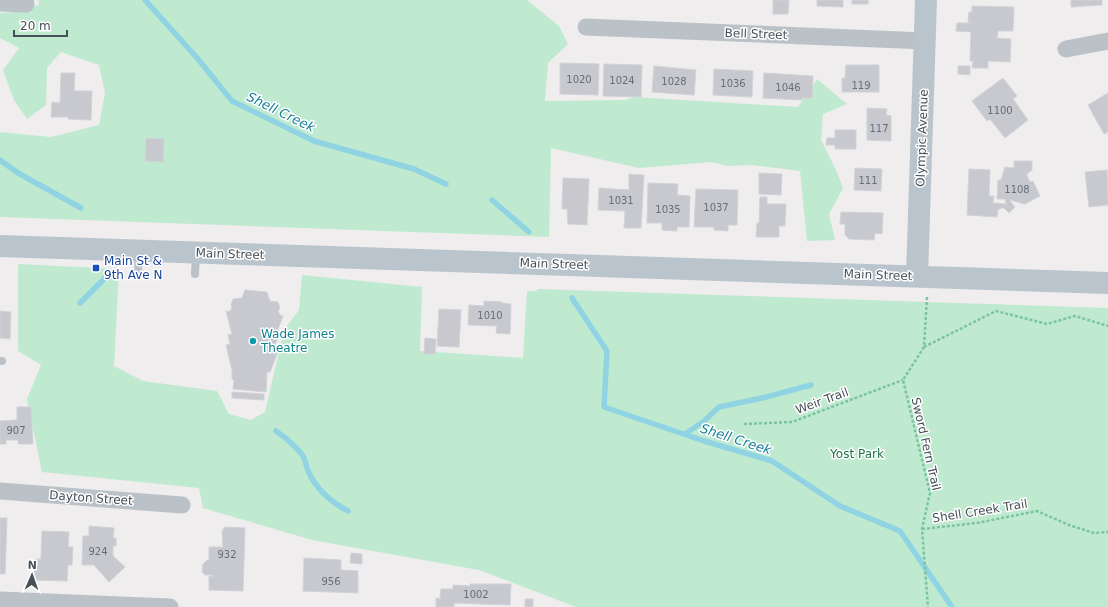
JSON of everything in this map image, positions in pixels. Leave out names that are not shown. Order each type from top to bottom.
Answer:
[{"type":"main road","name":"Olympic Avenue","points":[[922,285],[926,0]]},
{"type":"main road","name":"Main Street","points":[[0,246],[138,261],[196,253],[922,285],[1108,283]]},
{"type":"street","points":[[0,3],[26,4]]},
{"type":"street","name":"Bell Street","points":[[586,27],[925,40]]},
{"type":"street","points":[[1066,49],[1108,41]]},
{"type":"street","name":"Dayton Street","points":[[0,491],[182,504]]},
{"type":"street","points":[[0,600],[170,607]]},
{"type":"lane","points":[[195,274],[196,253]]},
{"type":"path","points":[[922,285],[924,347]]},
{"type":"path","points":[[903,380],[924,347],[996,311],[1047,324],[1075,316],[1108,326]]},
{"type":"path","name":"Weir Trail","points":[[744,424],[792,422],[903,380]]},
{"type":"path","name":"Sword Fern Trail","points":[[903,380],[930,493],[922,529],[928,607]]},
{"type":"path","name":"Shell Creek Trail","points":[[922,529],[977,523],[1037,511],[1069,525],[1094,533],[1108,532]]},
{"type":"green space","points":[[39,0],[527,0],[559,26],[568,44],[548,63],[545,101],[626,100],[634,97],[798,107],[817,79],[847,104],[823,114],[821,140],[843,188],[829,214],[835,240],[807,241],[800,171],[751,165],[728,166],[711,162],[639,168],[551,148],[549,237],[0,217],[0,132],[51,137],[99,125],[105,93],[99,65],[61,52],[47,68],[46,105],[27,119],[14,100],[3,70],[19,48],[0,38],[0,13],[12,12],[39,5]]},
{"type":"green space","name":"Yost Park","points":[[18,264],[119,269],[114,366],[143,381],[217,391],[229,414],[251,420],[265,412],[284,330],[299,310],[302,275],[422,287],[420,351],[523,358],[527,291],[537,291],[537,289],[1108,308],[1108,607],[576,607],[479,570],[312,540],[203,508],[199,488],[42,472],[27,399],[41,365],[18,351]]},
{"type":"building","points":[[773,0],[789,0],[788,14],[773,14]]},
{"type":"building","points":[[817,0],[843,0],[843,7],[817,6]]},
{"type":"building","points":[[852,0],[868,0],[868,4],[852,4]]},
{"type":"building","points":[[1071,0],[1102,0],[1102,5],[1071,7]]},
{"type":"building","points":[[972,6],[1014,7],[1013,31],[998,31],[997,38],[1011,39],[1010,62],[988,61],[988,68],[972,68],[973,61],[970,61],[971,32],[956,31],[957,23],[972,23],[968,22],[969,12],[972,12]]},
{"type":"building","points":[[560,63],[599,64],[598,95],[560,94]]},
{"type":"building","points":[[604,64],[642,65],[641,97],[603,96]]},
{"type":"building","points":[[846,65],[879,65],[879,92],[842,92],[842,78],[845,78]]},
{"type":"building","points":[[654,66],[696,70],[694,95],[652,92]]},
{"type":"building","points":[[958,66],[970,66],[970,75],[958,74]]},
{"type":"building","points":[[714,69],[753,71],[752,97],[713,95]]},
{"type":"building","points":[[61,73],[75,73],[74,91],[92,91],[91,120],[68,119],[68,117],[51,117],[52,102],[60,103]]},
{"type":"building","points":[[764,73],[813,76],[812,98],[802,98],[802,100],[763,98]]},
{"type":"building","points":[[1003,78],[1017,96],[1013,99],[1028,120],[1005,138],[990,119],[987,121],[972,101]]},
{"type":"building","points":[[1108,93],[1108,132],[1104,134],[1088,105]]},
{"type":"building","points":[[867,108],[887,109],[886,115],[891,116],[891,141],[867,140]]},
{"type":"building","points":[[835,130],[856,130],[856,149],[835,149],[835,145],[826,145],[827,138],[835,138]]},
{"type":"building","points":[[146,138],[164,139],[163,162],[145,161]]},
{"type":"building","points":[[1014,161],[1032,161],[1032,170],[1027,174],[1027,176],[1030,182],[1033,181],[1040,196],[1025,204],[1010,200],[1015,207],[1009,213],[1004,208],[1001,208],[998,210],[997,217],[967,215],[969,169],[990,170],[989,196],[994,196],[993,203],[1006,204],[1005,199],[997,199],[998,180],[1001,180],[1005,167],[1014,168]]},
{"type":"building","points":[[855,168],[882,169],[881,191],[854,190]]},
{"type":"building","points":[[1107,170],[1108,205],[1089,207],[1085,172]]},
{"type":"building","points":[[759,173],[782,174],[781,195],[759,194]]},
{"type":"building","points":[[629,174],[644,175],[641,228],[624,228],[625,211],[598,210],[599,188],[629,190]]},
{"type":"building","points":[[563,178],[589,179],[587,225],[568,224],[567,209],[562,209]]},
{"type":"building","points":[[648,183],[678,184],[677,195],[690,196],[689,227],[677,227],[677,231],[662,230],[662,223],[647,223]]},
{"type":"building","points":[[696,189],[738,190],[737,225],[728,225],[728,231],[714,230],[714,227],[694,227]]},
{"type":"building","points":[[760,197],[767,197],[767,204],[786,204],[785,226],[779,226],[779,237],[756,237],[757,223],[759,223]]},
{"type":"building","points":[[841,212],[883,213],[882,234],[875,233],[874,240],[849,239],[845,235],[845,224],[840,224]]},
{"type":"building","name":"Wade James Theatre","points":[[245,290],[267,292],[270,301],[278,302],[280,308],[278,311],[280,315],[283,316],[275,337],[278,338],[274,347],[279,349],[270,372],[267,372],[266,392],[233,389],[234,380],[232,379],[232,370],[226,345],[230,344],[228,335],[232,334],[226,311],[229,312],[232,308],[231,305],[233,299],[242,298]]},
{"type":"building","points":[[484,301],[511,304],[510,334],[496,333],[497,326],[468,325],[469,305],[484,306]]},
{"type":"building","points":[[439,309],[461,310],[459,347],[437,346]]},
{"type":"building","points":[[0,311],[11,312],[10,339],[0,338]]},
{"type":"building","points":[[425,338],[436,339],[435,354],[424,354]]},
{"type":"building","points":[[232,392],[264,394],[264,400],[232,398]]},
{"type":"building","points":[[17,407],[31,407],[33,444],[18,444],[18,440],[6,440],[6,444],[0,444],[0,421],[17,420]]},
{"type":"building","points":[[0,518],[7,518],[5,574],[0,574]]},
{"type":"building","points":[[89,526],[114,528],[113,538],[116,538],[116,546],[113,546],[113,556],[125,567],[109,582],[94,565],[82,565],[83,536],[89,536]]},
{"type":"building","points":[[225,527],[245,528],[243,591],[209,590],[209,576],[212,577],[213,575],[205,575],[202,572],[203,564],[209,560],[209,547],[223,547],[222,531]]},
{"type":"building","points":[[42,531],[69,532],[68,547],[73,547],[72,565],[68,565],[67,581],[34,580],[35,559],[41,559]]},
{"type":"building","points":[[351,553],[362,554],[362,564],[350,563]]},
{"type":"building","points":[[304,558],[341,560],[341,570],[358,571],[358,593],[303,591]]},
{"type":"building","points":[[470,584],[511,584],[510,605],[454,603],[454,607],[436,607],[436,598],[440,599],[441,589],[453,589],[453,585],[470,586]]},
{"type":"building","points":[[525,599],[533,599],[533,607],[525,607]]},
{"type":"waterway","name":"Shell Creek","points":[[145,0],[198,59],[232,101],[314,141],[414,169],[446,184]]},
{"type":"waterway","points":[[0,160],[18,173],[81,208]]},
{"type":"waterway","name":"Shell Creek","points":[[492,200],[529,232]]},
{"type":"waterway","points":[[80,303],[106,277]]},
{"type":"waterway","name":"Shell Creek","points":[[572,298],[607,351],[604,407],[704,441],[772,461],[840,506],[900,531],[952,607]]},
{"type":"waterway","points":[[685,434],[703,422],[719,407],[762,398],[811,385]]},
{"type":"waterway","points":[[276,431],[297,448],[303,456],[307,469],[320,490],[330,500],[348,511]]},
{"type":"place","name":"Main St & 9th Ave N","points":[[96,268]]},
{"type":"place","name":"Wade James Theatre","points":[[253,341]]}]
